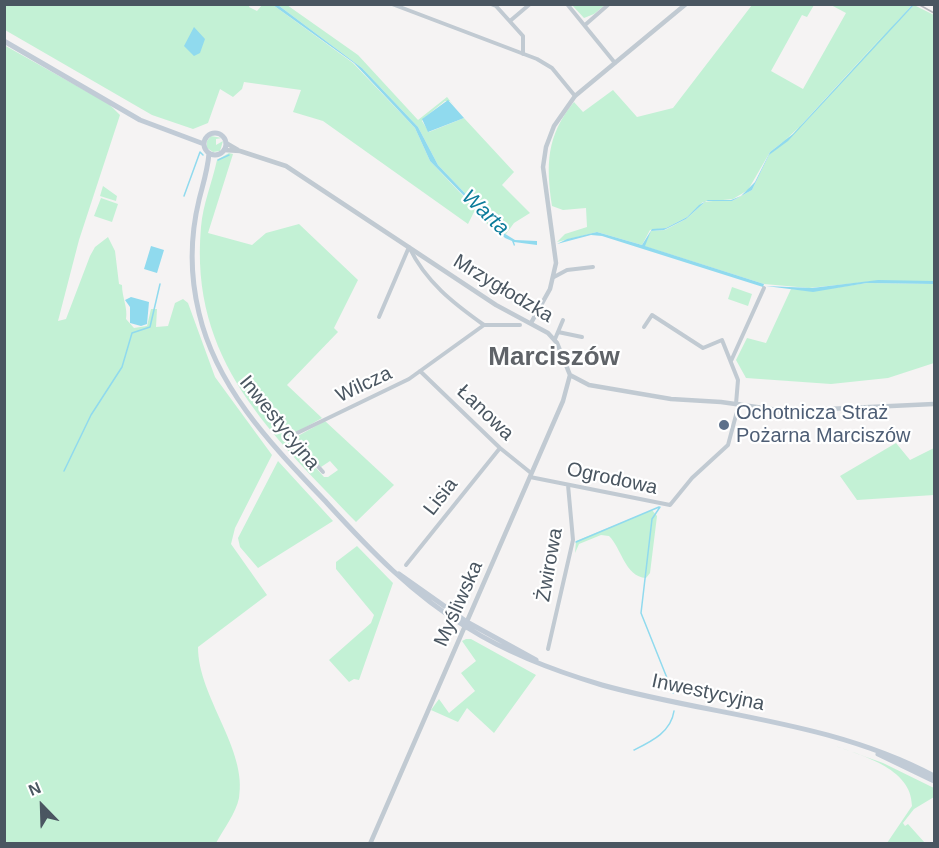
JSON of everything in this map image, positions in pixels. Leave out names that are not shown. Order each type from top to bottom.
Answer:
[{"type":"main road","points":[[4,41],[140,120],[205,141],[212,154],[224,150],[226,143],[223,137],[216,134],[205,141]]},
{"type":"main road","name":"Inwestycyjna","points":[[212,154],[195,219],[192,256],[196,300],[211,351],[235,396],[268,439],[388,566],[466,625],[521,657],[620,690],[799,727],[902,760],[934,776]]},
{"type":"main road","name":"Inwestycyjna","points":[[863,746],[934,781]]},
{"type":"street","points":[[567,4],[615,63]]},
{"type":"street","points":[[585,25],[609,4]]},
{"type":"street","points":[[531,323],[554,277],[555,247],[544,178],[544,155],[554,126],[575,96],[686,4]]},
{"type":"street","points":[[393,5],[549,66],[575,96]]},
{"type":"street","points":[[495,5],[524,39],[523,54]]},
{"type":"street","points":[[510,21],[530,6]]},
{"type":"street","name":"Mrzygłodzka","points":[[226,143],[240,151],[286,166],[495,305],[531,323],[555,339],[570,375]]},
{"type":"street","name":"Mrzygłodzka","points":[[224,150],[240,151]]},
{"type":"street","points":[[379,317],[409,247]]},
{"type":"street","points":[[409,247],[418,264],[436,288],[484,325],[520,325]]},
{"type":"street","points":[[554,277],[567,270],[593,267]]},
{"type":"street","points":[[731,362],[764,288]]},
{"type":"street","points":[[644,327],[652,315],[703,348],[722,340],[738,380],[737,404]]},
{"type":"street","points":[[555,339],[563,320]]},
{"type":"street","name":"Wilcza","points":[[323,472],[291,436],[383,394],[420,371],[484,325]]},
{"type":"street","points":[[558,332],[582,337]]},
{"type":"street","name":"Łanowa","points":[[420,371],[531,475]]},
{"type":"street","points":[[570,375],[583,383],[606,390],[785,411],[934,404]]},
{"type":"street","name":"Myśliwska","points":[[370,843],[564,401],[570,375]]},
{"type":"street","name":"Ogrodowa","points":[[531,475],[568,485],[670,505],[692,477],[728,445],[737,404]]},
{"type":"street","name":"Lisia","points":[[406,565],[500,447]]},
{"type":"street","name":"Żwirowa","points":[[548,649],[573,540],[568,485]]},
{"type":"green space","points":[[250,4],[249,7],[257,11],[262,5],[273,5],[353,63],[415,128],[430,161],[503,238],[474,212],[468,224],[323,121],[293,112],[301,90],[244,82],[242,89],[233,97],[220,89],[208,123],[193,129],[152,115],[5,30],[4,5]]},
{"type":"green space","points":[[278,5],[287,5],[358,55],[418,120],[447,97],[456,108],[450,101],[445,101],[424,118],[422,121],[429,132],[464,118],[514,172],[502,185],[530,213],[514,223],[506,234],[502,232],[438,165],[418,127],[362,68]]},
{"type":"green space","points":[[572,5],[605,5],[594,14],[584,18]]},
{"type":"green space","points":[[752,5],[814,5],[807,17],[802,15],[771,71],[803,89],[846,13],[831,5],[912,5],[892,27],[914,5],[934,15],[934,281],[875,281],[809,288],[764,284],[644,246],[651,231],[665,230],[686,219],[705,202],[687,217],[666,228],[650,230],[642,245],[597,232],[557,242],[565,234],[587,227],[586,208],[563,210],[552,206],[549,164],[550,151],[558,127],[574,102],[583,112],[613,90],[637,117],[673,108]],"holes":[[[888,30],[808,119],[800,127]],[[785,140],[769,155],[752,190],[732,201],[713,201],[733,199],[748,190],[770,152]]]},
{"type":"green space","points":[[4,45],[109,104],[120,115],[79,240],[58,321],[66,319],[95,247],[108,237],[115,251],[119,284],[122,285],[126,306],[126,319],[134,328],[147,326],[151,309],[157,309],[156,327],[168,326],[175,303],[183,299],[188,303],[215,377],[272,455],[235,528],[231,544],[267,595],[198,647],[200,666],[206,685],[230,742],[240,780],[237,804],[216,843],[5,843]]},
{"type":"green space","points":[[211,136],[222,138],[216,139],[216,145],[223,141],[220,151],[213,152],[207,148],[207,141]]},
{"type":"green space","points":[[229,153],[233,154],[208,233],[252,245],[266,233],[299,224],[358,280],[334,328],[338,332],[287,385],[322,418],[285,439],[294,443],[324,477],[328,477],[338,470],[330,461],[321,467],[296,437],[325,421],[394,485],[356,522],[266,425],[242,391],[222,356],[208,317],[201,274],[202,218],[217,160]]},
{"type":"green space","points":[[103,186],[117,196],[116,201],[100,196]]},
{"type":"green space","points":[[101,198],[118,204],[112,222],[94,216]]},
{"type":"green space","points":[[867,283],[934,284],[934,363],[888,378],[831,384],[746,378],[736,360],[747,338],[766,343],[791,289],[813,291]]},
{"type":"green space","points":[[732,287],[752,294],[748,306],[728,299]]},
{"type":"green space","points":[[896,443],[910,460],[934,448],[934,495],[857,500],[840,476]]},
{"type":"green space","points":[[278,461],[333,521],[258,568],[240,547],[238,538]]},
{"type":"green space","points":[[652,510],[657,516],[650,573],[646,578],[633,573],[609,536],[601,535],[579,544],[575,553],[576,541]]},
{"type":"green space","points":[[357,546],[393,583],[359,680],[354,679],[349,682],[329,660],[371,623],[374,615],[336,569],[336,562]]},
{"type":"green space","points":[[471,639],[536,675],[494,733],[467,708],[458,722],[431,710],[439,699],[449,713],[475,691],[461,673],[476,661],[462,641]]},
{"type":"green space","points":[[872,759],[883,763],[934,788],[934,797],[914,809],[903,823],[905,826],[908,824],[925,843],[887,843],[912,806],[910,793],[894,772]]},
{"type":"water","points":[[273,5],[278,5],[362,68],[418,127],[438,165],[502,232],[515,240],[537,241],[537,245],[514,242],[514,246],[512,241],[505,238],[430,161],[415,128],[354,63]]},
{"type":"water","points":[[914,5],[788,141],[769,155],[752,190],[732,201],[706,201],[731,200],[741,196],[755,182],[770,152],[793,134]]},
{"type":"water","points":[[194,27],[205,39],[200,53],[194,56],[184,46]]},
{"type":"water","points":[[448,100],[464,118],[428,132],[422,119]]},
{"type":"water","points":[[706,201],[686,219],[664,230],[651,231],[645,246],[764,284],[763,287],[602,236],[591,235],[557,244],[567,239],[597,232],[642,245],[652,229],[666,228],[687,217]]},
{"type":"water","points":[[151,246],[164,250],[157,273],[144,269]]},
{"type":"water","points":[[878,280],[934,281],[934,284],[867,283],[813,292],[766,286],[812,288]]},
{"type":"water","points":[[131,297],[149,302],[147,324],[141,326],[130,323],[130,307],[125,300]]},
{"type":"waterway","points":[[184,196],[200,152],[203,155]]},
{"type":"waterway","points":[[218,160],[229,155]]},
{"type":"waterway","points":[[64,471],[91,415],[122,367],[132,333],[150,327],[160,284]]},
{"type":"waterway","points":[[576,542],[659,507]]},
{"type":"waterway","points":[[660,507],[652,519],[641,613],[673,693]]},
{"type":"waterway","points":[[634,750],[665,730],[674,711]]},
{"type":"railway","points":[[918,4],[934,13]]},
{"type":"place","name":"Ochotnicza Straż Pożarna Marciszów","points":[[724,425]]},
{"type":"district","name":"Marciszów","points":[[554,358]]},
{"type":"water label","name":"Warta","points":[[485,213]]}]
